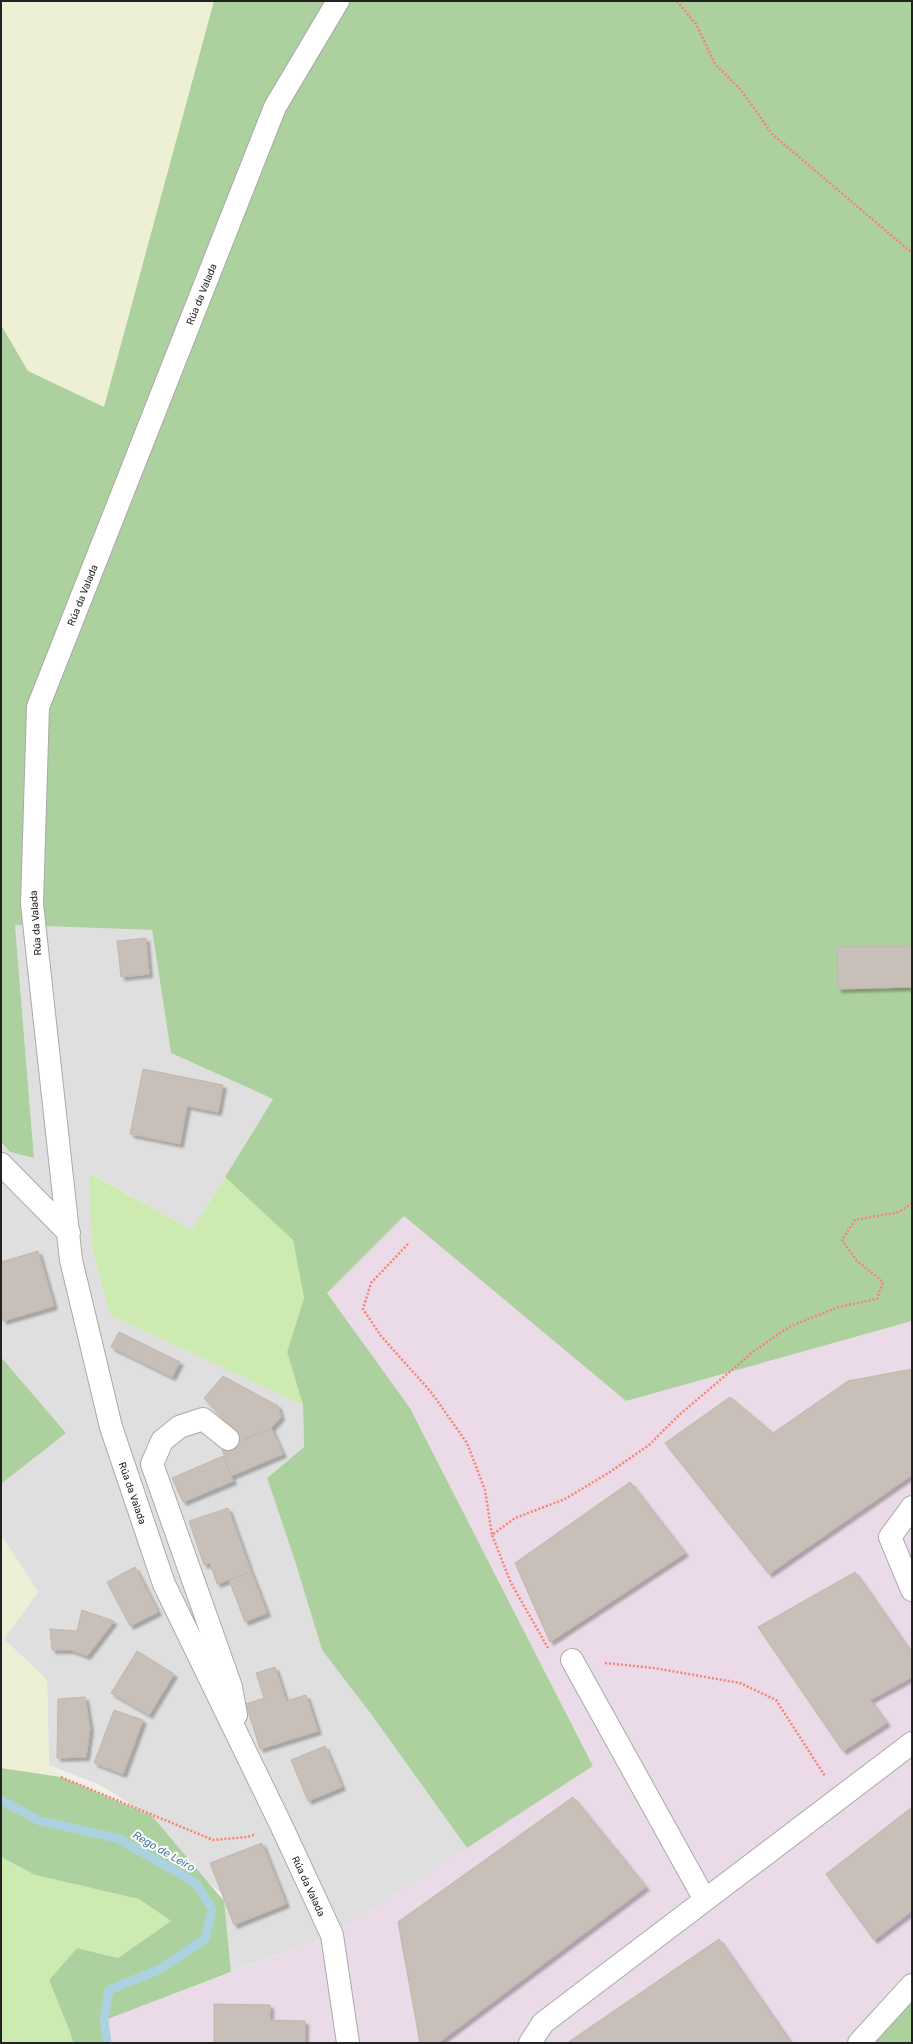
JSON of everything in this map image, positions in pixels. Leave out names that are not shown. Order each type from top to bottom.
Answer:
[{"type":"street","name":"Rúa da Valada","points":[[338,1],[275,107],[38,707],[32,904],[72,1260],[111,1427],[164,1584],[281,1825],[332,1935],[348,2043]]},
{"type":"street","points":[[1,1164],[69,1234]]},
{"type":"street","name":"Rúa da Valada","points":[[228,1439],[203,1419],[179,1428],[162,1441],[152,1464],[231,1687],[239,1738]]},
{"type":"street","points":[[912,1508],[890,1537],[912,1590]]},
{"type":"street","points":[[572,1660],[705,1900]]},
{"type":"street","points":[[530,2043],[543,2023],[912,1743]]},
{"type":"street","points":[[859,2043],[912,1985]]},
{"type":"path","points":[[677,1],[696,24],[715,64],[741,90],[772,134],[912,253]]},
{"type":"path","points":[[492,1535],[515,1518],[565,1499],[610,1472],[649,1445],[678,1416],[754,1351],[789,1327],[838,1307],[877,1299],[883,1282],[857,1261],[842,1240],[855,1220],[899,1212],[912,1203]]},
{"type":"path","points":[[408,1244],[371,1283],[364,1309],[381,1336],[431,1392],[467,1443],[484,1490],[492,1535],[511,1583],[550,1652],[572,1660],[654,1668],[740,1683],[776,1700],[810,1755],[841,1797]]},
{"type":"path","points":[[61,1777],[213,1840],[246,1837],[281,1825]]},
{"type":"shaded area","points":[[15,925],[152,930],[171,1053],[273,1099],[192,1230],[90,1173],[92,1248],[110,1315],[303,1405],[304,1447],[267,1478],[294,1558],[322,1650],[371,1714],[467,1848],[332,1935],[231,1972],[222,1894],[161,1842],[128,1802],[100,1785],[49,1765],[47,1680],[4,1639],[38,1592],[1,1535],[1,1484],[66,1433],[1,1357],[1,1142],[10,1152],[34,1157]]},
{"type":"shaded area","points":[[401,1213],[626,1401],[912,1321],[912,1985],[859,2043],[106,2043],[104,2020],[332,1935],[593,1766],[410,1408],[327,1293]]},
{"type":"green space","points":[[1,1],[225,1],[125,417],[28,371],[1,325]]},
{"type":"green space","points":[[214,1],[912,1],[912,1321],[626,1401],[404,1216],[327,1293],[410,1408],[593,1766],[467,1848],[371,1714],[322,1650],[294,1558],[267,1478],[304,1447],[303,1405],[287,1352],[304,1298],[293,1240],[225,1177],[273,1099],[171,1053],[152,930],[15,925],[34,1158],[10,1152],[1,1142],[1,325],[28,371],[104,407]]},
{"type":"green space","points":[[89,1173],[192,1230],[225,1177],[293,1239],[304,1298],[287,1352],[303,1405],[110,1315],[92,1248]]},
{"type":"green space","points":[[1,1357],[66,1433],[1,1484]]},
{"type":"green space","points":[[1,1536],[38,1592],[4,1639],[47,1680],[49,1765],[61,1777],[1,1768]]},
{"type":"green space","points":[[1,1768],[61,1777],[152,1816],[224,1901],[231,1972],[105,2020],[106,2043],[73,2043],[49,1980],[77,1948],[118,1958],[171,1921],[139,1899],[35,1875],[1,1857]]},
{"type":"green space","points":[[1,1857],[35,1875],[139,1899],[171,1921],[118,1958],[77,1948],[49,1980],[73,2043],[1,2043]]},
{"type":"green space","points":[[912,1985],[912,2043],[859,2043]]},
{"type":"building","points":[[146,938],[149,974],[121,977],[117,941]]},
{"type":"building","points":[[912,946],[912,987],[838,989],[837,947]]},
{"type":"building","points":[[143,1069],[223,1085],[218,1112],[187,1106],[180,1144],[130,1134]]},
{"type":"building","points":[[38,1251],[54,1306],[3,1321],[1,1313],[1,1262]]},
{"type":"building","points":[[119,1332],[180,1362],[172,1377],[111,1347]]},
{"type":"building","points":[[912,1369],[912,1475],[769,1574],[665,1443],[730,1397],[773,1433],[848,1381]]},
{"type":"building","points":[[223,1376],[278,1406],[281,1417],[271,1428],[243,1441],[204,1398]]},
{"type":"building","points":[[271,1428],[283,1454],[231,1476],[222,1449]]},
{"type":"building","points":[[223,1456],[233,1481],[183,1502],[172,1478]]},
{"type":"building","points":[[630,1482],[685,1553],[550,1642],[515,1563]]},
{"type":"building","points":[[228,1508],[251,1572],[217,1584],[210,1563],[204,1565],[189,1521]]},
{"type":"building","points":[[135,1567],[158,1612],[130,1626],[107,1582]]},
{"type":"building","points":[[251,1572],[267,1613],[245,1622],[229,1580]]},
{"type":"building","points":[[855,1572],[912,1654],[912,1677],[870,1700],[887,1723],[843,1751],[758,1627]]},
{"type":"building","points":[[82,1610],[114,1621],[87,1656],[71,1650],[52,1650],[50,1629],[77,1631]]},
{"type":"building","points":[[137,1651],[174,1674],[149,1715],[111,1693]]},
{"type":"building","points":[[275,1667],[286,1701],[306,1695],[318,1731],[260,1749],[246,1704],[264,1698],[256,1673]]},
{"type":"building","points":[[85,1697],[90,1728],[86,1757],[57,1758],[58,1699]]},
{"type":"building","points":[[114,1710],[143,1720],[123,1774],[94,1763]]},
{"type":"building","points":[[325,1746],[342,1787],[308,1801],[291,1760]]},
{"type":"building","points":[[573,1797],[646,1887],[438,2043],[420,2043],[398,1922]]},
{"type":"building","points":[[912,1807],[912,1911],[874,1940],[826,1874]]},
{"type":"building","points":[[262,1843],[286,1904],[234,1925],[210,1863]]},
{"type":"building","points":[[719,1939],[791,2043],[567,2043]]},
{"type":"building","points":[[214,2004],[270,2005],[270,2020],[305,2021],[305,2043],[214,2043]]},
{"type":"waterway","name":"Rego de Leiro","points":[[1,1800],[40,1821],[117,1838],[196,1883],[212,1910],[205,1939],[158,1970],[109,1990],[104,2020],[107,2043]]}]
